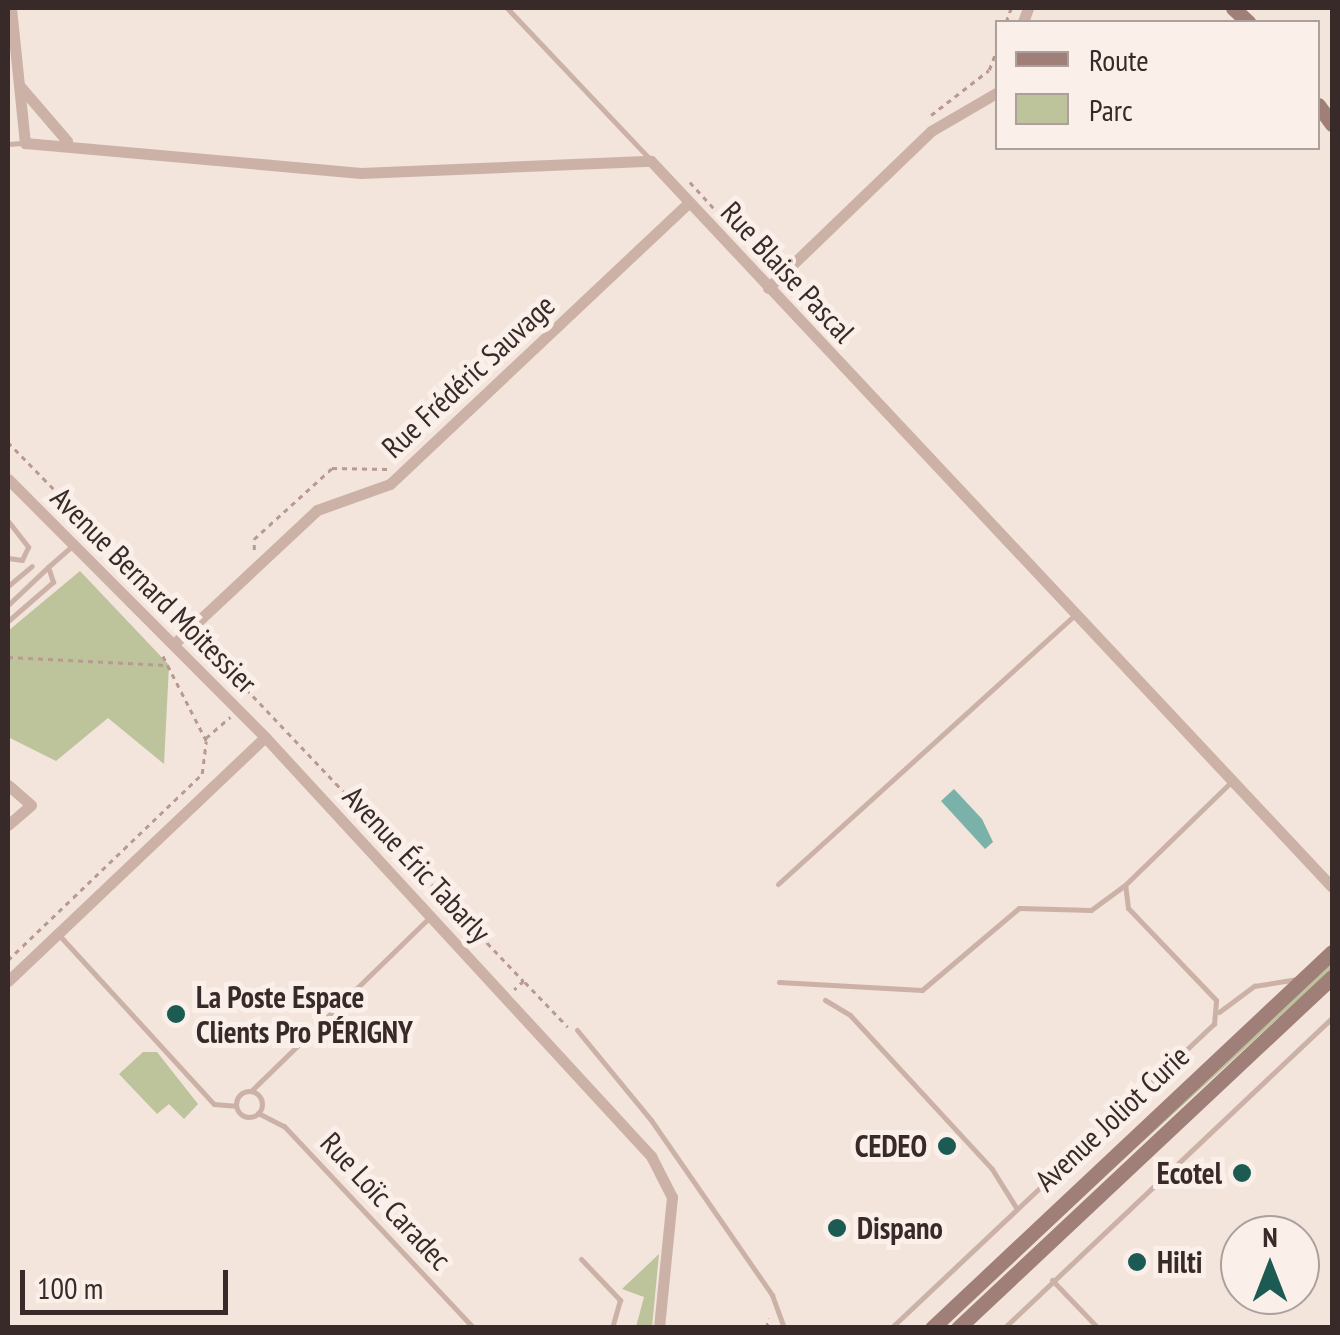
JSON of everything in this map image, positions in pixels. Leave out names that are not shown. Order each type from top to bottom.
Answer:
[{"type":"main road","name":"Avenue Joliot Curie","points":[[932,1328],[1332,952]]},
{"type":"main road","name":"Avenue Joliot Curie","points":[[958,1328],[1332,977]]},
{"type":"street","points":[[11,8],[25,143],[68,142],[361,173],[652,160]]},
{"type":"street","points":[[15,70],[37,116],[68,142]]},
{"type":"street","points":[[768,288],[931,131],[995,94]]},
{"type":"street","name":"Rue Blaise Pascal","points":[[652,160],[1072,616],[1332,886]]},
{"type":"street","name":"Rue Frédéric Sauvage","points":[[176,642],[184,623],[317,510],[390,484],[689,202]]},
{"type":"street","name":"Avenue Bernard Moitessier","points":[[8,479],[70,548],[144,619],[176,642],[265,737]]},
{"type":"street","points":[[8,980],[265,737]]},
{"type":"street","name":"Avenue Éric Tabarly","points":[[265,737],[651,1156],[672,1197],[660,1328]]},
{"type":"street","points":[[8,785],[31,805],[8,824]]},
{"type":"lane","points":[[507,8],[652,160]]},
{"type":"lane","points":[[8,144],[25,143]]},
{"type":"lane","points":[[8,521],[26,542],[22,560]]},
{"type":"lane","points":[[8,605],[70,548]]},
{"type":"lane","points":[[8,558],[48,567]]},
{"type":"lane","points":[[8,586],[32,566]]},
{"type":"lane","points":[[8,622],[53,582],[48,567]]},
{"type":"lane","points":[[778,884],[1072,616]]},
{"type":"lane","points":[[779,982],[922,990],[1020,908],[1090,910],[1124,885],[1232,781]]},
{"type":"lane","points":[[1124,885],[1128,908],[1219,1012]]},
{"type":"lane","points":[[57,932],[214,1104],[236,1106],[432,915]]},
{"type":"lane","points":[[891,1328],[1203,1040],[1219,1012],[1254,986],[1300,980]]},
{"type":"lane","points":[[824,1000],[850,1015],[992,1168],[1018,1210]]},
{"type":"lane","points":[[1004,1328],[1332,1018]]},
{"type":"lane","points":[[577,1030],[651,1120],[772,1295],[784,1328]]},
{"type":"lane","points":[[252,1091],[258,1114]]},
{"type":"lane","name":"Rue Loïc Caradec","points":[[236,1106],[243,1116],[258,1114],[284,1126],[474,1328]]},
{"type":"lane","points":[[581,1258],[620,1300],[612,1328]]},
{"type":"lane","points":[[1052,1280],[1098,1328]]},
{"type":"path","points":[[923,123],[989,70],[995,54]]},
{"type":"path","points":[[679,191],[689,182],[702,189],[724,219]]},
{"type":"path","points":[[8,442],[163,601],[144,619]]},
{"type":"path","points":[[391,469],[403,458]]},
{"type":"path","points":[[184,623],[568,1027]]},
{"type":"path","points":[[8,960],[202,774],[206,742],[157,646]]},
{"type":"path","points":[[8,657],[169,665]]},
{"type":"path","points":[[506,998],[524,981]]},
{"type":"green space","points":[[80,571],[169,665],[164,764],[108,718],[56,761],[8,737],[8,631]]},
{"type":"green space","points":[[1332,962],[1332,969],[1046,1230]]},
{"type":"green space","points":[[143,1052],[157,1052],[198,1104],[184,1119],[169,1104],[157,1114],[119,1074]]},
{"type":"green space","points":[[659,1254],[652,1327],[636,1327],[644,1297],[622,1289]]},
{"type":"water","points":[[954,789],[982,819],[993,842],[985,849],[941,801]]},
{"type":"place","name":"La Poste Espace Clients Pro PÉRIGNY","points":[[176,1014]]},
{"type":"place","name":"CEDEO","points":[[947,1146]]},
{"type":"place","name":"Ecotel","points":[[1242,1173]]},
{"type":"place","name":"Dispano","points":[[837,1228]]},
{"type":"place","name":"Hilti","points":[[1137,1262]]}]
